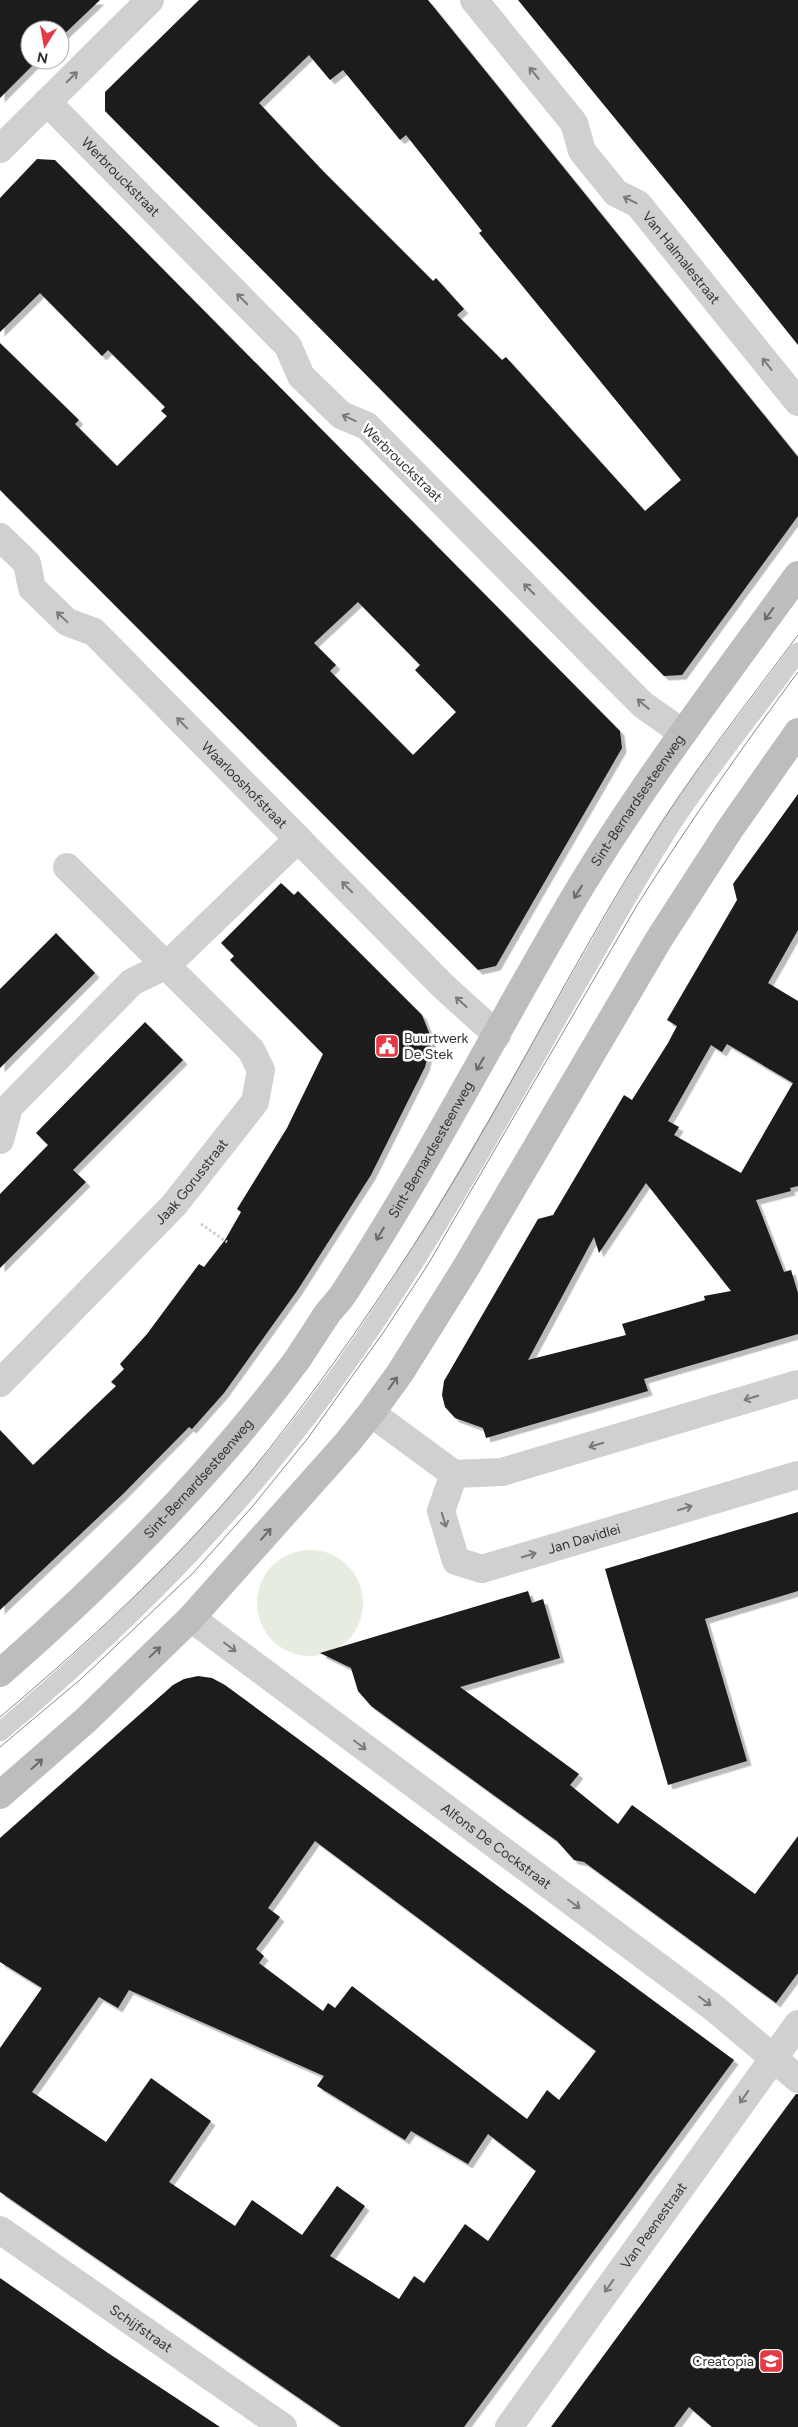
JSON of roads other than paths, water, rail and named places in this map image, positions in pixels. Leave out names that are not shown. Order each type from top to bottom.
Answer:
[{"type":"street","points":[[0,149],[150,0]]},
{"type":"street","name":"Van Halmalestraat","points":[[474,0],[574,123],[582,151],[616,193],[638,204],[798,402]]},
{"type":"street","name":"Werbrouckstraat","points":[[47,102],[288,346],[301,376],[341,415],[367,426],[643,705],[683,733]]},
{"type":"street","name":"Waarlooshofstraat","points":[[0,537],[27,563],[32,588],[67,622],[94,632],[297,840],[332,871],[443,986],[497,1035]]},
{"type":"street","name":"Sint-Bernardsesteenweg","points":[[0,1672],[57,1624],[158,1524],[233,1439],[297,1359],[352,1281],[497,1035],[576,894],[683,733],[798,575]]},
{"type":"street","points":[[0,1795],[86,1720],[190,1618],[341,1450],[371,1413],[400,1373],[465,1269],[659,939],[730,829],[798,732]]},
{"type":"street","points":[[0,1140],[9,1107],[132,982],[167,965],[297,840]]},
{"type":"street","name":"Jaak Gorusstraat","points":[[0,1383],[174,1205],[255,1102],[261,1070],[252,1050],[67,867]]},
{"type":"street","points":[[371,1413],[454,1474],[502,1472],[798,1384]]},
{"type":"street","name":"Jan Davidlei","points":[[454,1474],[441,1511],[443,1520],[456,1561],[482,1569],[798,1475]]},
{"type":"street","name":"Alfons De Cockstraat","points":[[190,1618],[706,2002],[798,2079]]},
{"type":"street","name":"Van Peenestraat","points":[[509,2427],[772,2057],[798,2024]]},
{"type":"street","name":"Schijfstraat","points":[[0,2230],[283,2427]]},
{"type":"lane","points":[[0,1732],[123,1622],[193,1553],[256,1482],[325,1394],[420,1252],[631,891],[677,817],[798,652]]},
{"type":"tram line","points":[[0,1717],[107,1623],[175,1556],[239,1486],[312,1392],[374,1305],[433,1215],[487,1125],[616,895],[662,822],[718,741],[798,635]]},
{"type":"tram line","points":[[0,1747],[81,1679],[194,1572],[252,1507],[308,1438],[383,1333],[427,1266],[655,877],[715,788],[798,672]]},
{"type":"place","name":"Buurtwerk De Stek","points":[[387,1046]]},
{"type":"place","name":"Creatopia","points":[[771,2361]]}]
